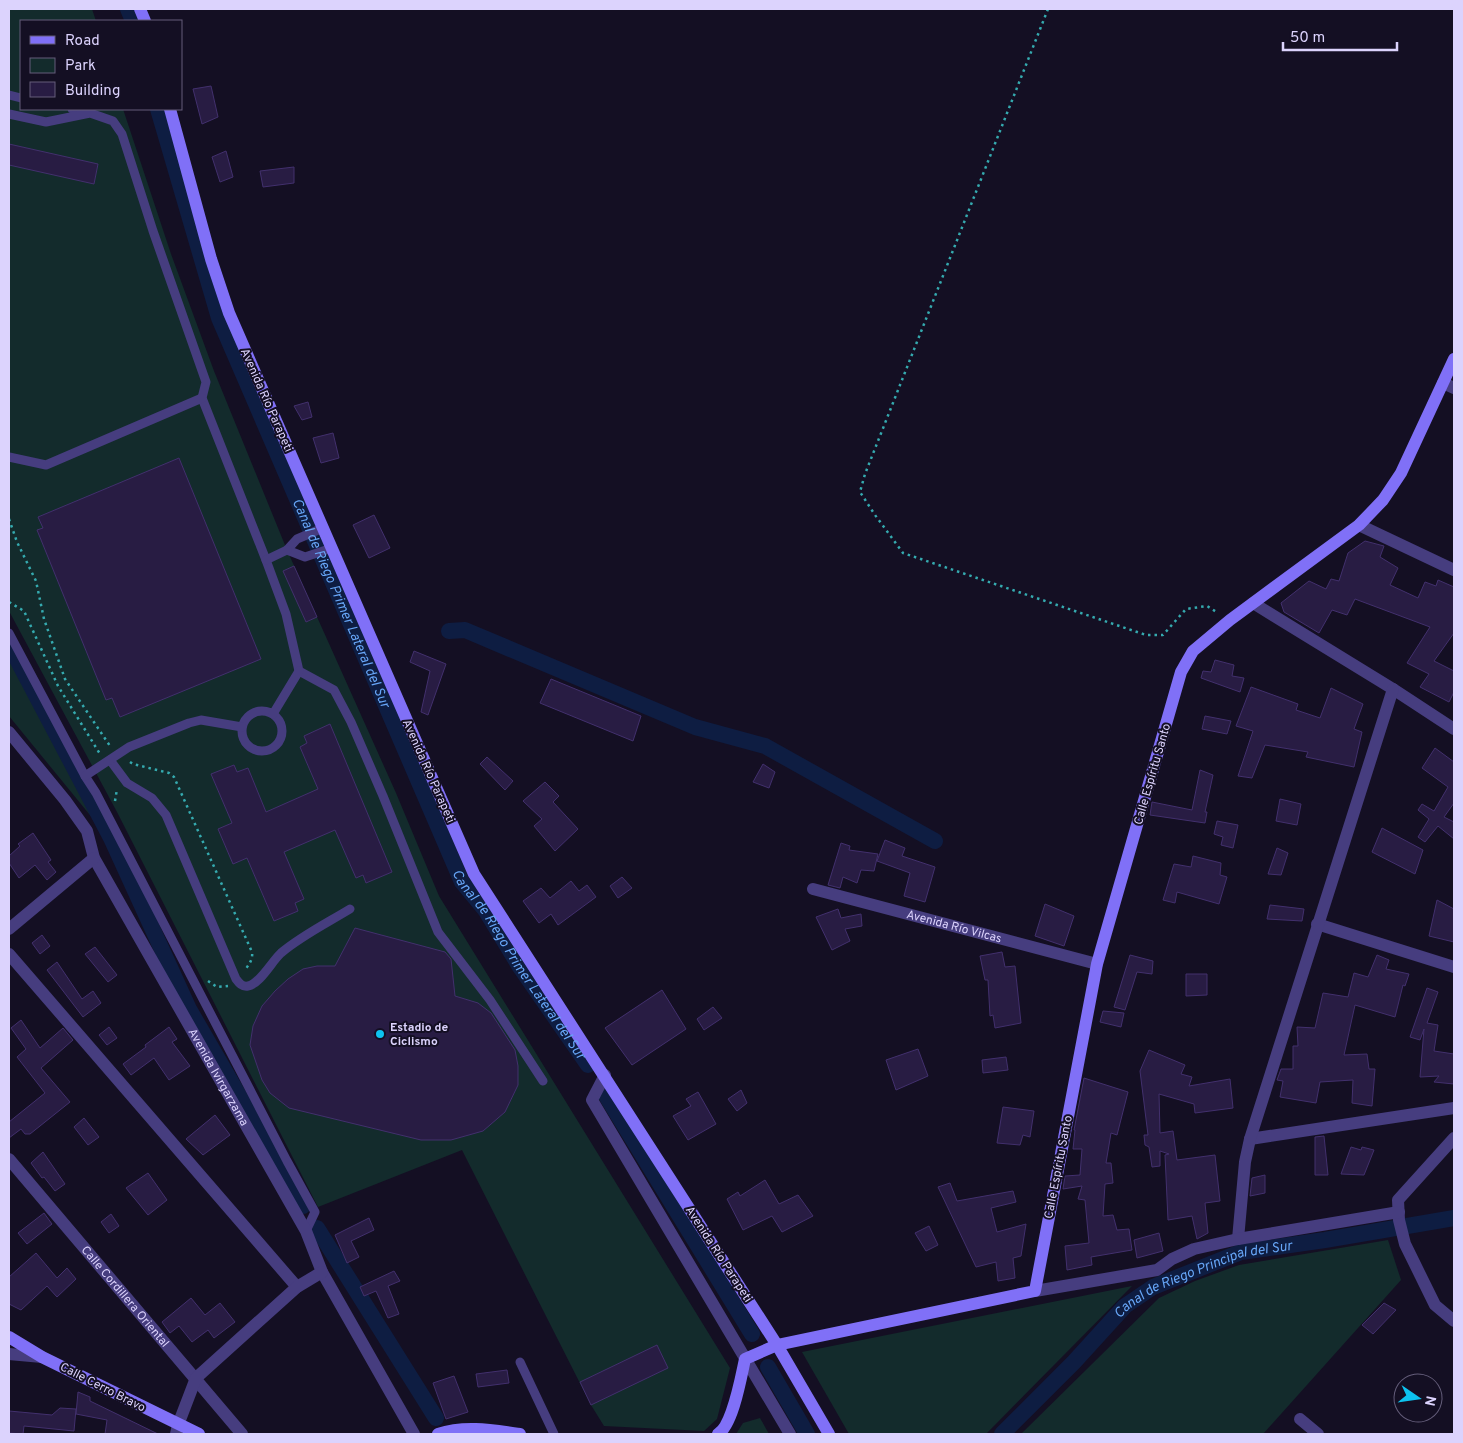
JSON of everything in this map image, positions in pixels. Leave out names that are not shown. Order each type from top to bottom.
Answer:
[{"type":"street","name":"Avenida Río Parapeti","points":[[170,110],[211,259],[229,312],[474,874],[777,1345],[829,1434]]},
{"type":"street","name":"Calle Espíritu Santo","points":[[1035,1291],[1097,964],[1181,672],[1194,651],[1230,620],[1360,525],[1383,500],[1401,473],[1449,386],[1454,359]]},
{"type":"street","points":[[1360,525],[1454,570]]},
{"type":"street","points":[[1253,603],[1454,729]]},
{"type":"street","points":[[1238,1238],[1245,1162],[1250,1139],[1392,689]]},
{"type":"street","name":"Avenida Ivirgarzama","points":[[9,732],[65,800],[87,831],[94,858],[306,1230],[322,1272],[414,1434]]},
{"type":"street","points":[[9,929],[94,858]]},
{"type":"street","name":"Avenida Río Vilcas","points":[[813,889],[1097,964]]},
{"type":"street","points":[[1317,924],[1454,967]]},
{"type":"street","points":[[9,954],[297,1287]]},
{"type":"street","points":[[605,1075],[592,1100],[790,1434]]},
{"type":"street","points":[[1250,1139],[1454,1108]]},
{"type":"street","points":[[1454,1138],[1398,1200],[1404,1244],[1436,1305],[1454,1321]]},
{"type":"street","name":"Calle Cordillera Oriental","points":[[9,1159],[242,1434]]},
{"type":"street","points":[[745,1359],[777,1345],[1035,1291],[1157,1270],[1172,1260],[1194,1250],[1238,1238],[1399,1216]]},
{"type":"street","points":[[177,1430],[196,1378],[297,1287],[322,1272]]},
{"type":"street","name":"Calle Cerro Bravo","points":[[9,1337],[42,1357],[177,1430],[199,1434]]},
{"type":"street","points":[[9,1354],[42,1357]]},
{"type":"street","points":[[718,1434],[728,1420],[745,1359]]},
{"type":"street","points":[[1300,1419],[1318,1434]]},
{"type":"street","points":[[438,1434],[459,1429],[480,1428],[493,1432],[520,1434]]},
{"type":"lane","points":[[76,110],[113,121],[122,134],[153,231],[206,382],[202,398],[286,614],[299,671],[273,714]]},
{"type":"lane","points":[[9,114],[46,122],[90,113]]},
{"type":"lane","points":[[9,457],[46,465],[202,398]]},
{"type":"lane","points":[[266,560],[287,550],[298,539],[323,528]]},
{"type":"lane","points":[[287,550],[305,556],[332,548]]},
{"type":"lane","points":[[9,633],[84,776],[96,794],[315,1212],[306,1230]]},
{"type":"lane","points":[[299,671],[334,690],[351,722],[384,796],[438,932],[490,1000],[543,1081]]},
{"type":"lane","points":[[255,712],[273,714],[280,724],[281,736],[274,747],[261,751],[248,746],[244,740],[242,727],[244,720],[255,712]]},
{"type":"lane","points":[[84,776],[128,747],[189,723],[201,720],[242,727]]},
{"type":"lane","points":[[107,761],[127,783],[152,798],[166,815],[236,979],[241,984],[247,986],[255,983],[280,954],[350,909]]},
{"type":"lane","points":[[520,1362],[554,1434]]},
{"type":"path","points":[[1048,9],[860,492],[903,553],[1146,635],[1163,635],[1186,609],[1207,606],[1230,620]]},
{"type":"path","points":[[9,519],[17,542],[36,581],[44,619],[65,679],[112,749],[133,764],[169,773],[174,777],[252,952],[250,962],[228,986],[217,987],[209,983],[204,974]]},
{"type":"path","points":[[9,602],[24,611],[58,686],[107,761]]},
{"type":"path","points":[[118,787],[114,800],[119,809]]},
{"type":"green space","points":[[9,9],[92,9],[96,20],[20,20],[20,110],[123,110],[171,254],[214,371],[287,550],[396,793],[439,896],[730,1368],[717,1419],[704,1431],[604,1426],[591,1405],[462,1150],[318,1207],[117,812],[9,611]]},
{"type":"green space","points":[[9,657],[103,831],[9,716]]},
{"type":"green space","points":[[1388,1240],[1401,1280],[1263,1434],[1021,1434],[1159,1298],[1195,1281],[1239,1265]]},
{"type":"green space","points":[[1132,1286],[986,1434],[849,1434],[802,1352]]},
{"type":"green space","points":[[760,1418],[769,1434],[736,1434],[743,1423]]},
{"type":"building","points":[[211,86],[218,117],[202,124],[193,89]]},
{"type":"building","points":[[9,144],[98,164],[94,184],[9,165]]},
{"type":"building","points":[[226,151],[233,177],[220,182],[212,157]]},
{"type":"building","points":[[294,167],[294,183],[263,187],[260,171]]},
{"type":"building","points":[[308,402],[312,417],[302,420],[294,406]]},
{"type":"building","points":[[333,433],[339,458],[321,463],[313,438]]},
{"type":"building","points":[[179,458],[261,659],[120,717],[112,698],[106,700],[37,530],[43,528],[38,517]]},
{"type":"building","points":[[374,515],[390,548],[369,558],[353,525]]},
{"type":"building","points":[[1365,541],[1384,546],[1380,557],[1398,568],[1390,585],[1418,598],[1425,582],[1436,586],[1438,580],[1454,587],[1454,633],[1434,661],[1454,671],[1454,692],[1449,702],[1420,687],[1429,674],[1407,663],[1430,627],[1355,599],[1347,615],[1332,610],[1319,633],[1284,612],[1281,603],[1309,581],[1326,589],[1331,579],[1339,581],[1348,553]]},
{"type":"building","points":[[294,566],[317,617],[306,622],[283,571]]},
{"type":"building","points":[[414,651],[446,664],[428,715],[421,712],[430,671],[410,662]]},
{"type":"building","points":[[1215,660],[1234,665],[1232,676],[1244,678],[1240,692],[1201,678],[1203,671],[1211,672]]},
{"type":"building","points":[[551,679],[641,716],[633,741],[540,703]]},
{"type":"building","points":[[1251,687],[1298,704],[1296,710],[1320,718],[1331,688],[1363,704],[1354,729],[1362,732],[1354,767],[1306,757],[1308,752],[1265,745],[1252,778],[1238,776],[1253,731],[1236,726]]},
{"type":"building","points":[[1205,716],[1231,721],[1227,734],[1202,729]]},
{"type":"building","points":[[330,724],[392,872],[366,883],[363,875],[356,878],[335,830],[284,852],[304,899],[295,903],[298,911],[274,921],[247,858],[233,864],[218,829],[232,823],[211,774],[234,765],[237,772],[248,768],[266,812],[318,789],[300,747],[307,743],[304,736]]},
{"type":"building","points":[[1435,748],[1454,762],[1454,803],[1444,817],[1454,822],[1454,839],[1438,826],[1425,842],[1418,837],[1429,819],[1418,810],[1422,804],[1434,811],[1448,787],[1422,768]]},
{"type":"building","points":[[487,757],[513,781],[505,790],[480,764]]},
{"type":"building","points":[[763,764],[775,772],[769,788],[753,782]]},
{"type":"building","points":[[1200,770],[1213,775],[1205,812],[1207,812],[1205,823],[1150,815],[1152,802],[1192,810]]},
{"type":"building","points":[[545,782],[559,796],[553,802],[578,829],[555,851],[534,826],[542,819],[523,801]]},
{"type":"building","points":[[1280,799],[1301,804],[1297,825],[1276,821]]},
{"type":"building","points":[[1217,821],[1238,825],[1233,848],[1221,845],[1223,837],[1214,834]]},
{"type":"building","points":[[1382,828],[1423,850],[1415,874],[1372,852]]},
{"type":"building","points":[[33,833],[51,860],[48,862],[56,872],[47,880],[35,865],[19,878],[9,863],[9,856],[20,846],[18,844]]},
{"type":"building","points":[[885,840],[905,848],[902,856],[935,867],[925,902],[904,896],[910,873],[877,861]]},
{"type":"building","points":[[841,843],[850,846],[849,850],[878,854],[874,871],[861,870],[857,883],[843,877],[840,888],[828,885]]},
{"type":"building","points":[[1277,848],[1288,853],[1281,875],[1268,874]]},
{"type":"building","points":[[1193,856],[1221,863],[1220,875],[1227,877],[1219,904],[1177,892],[1175,903],[1163,900],[1174,864],[1191,867]]},
{"type":"building","points":[[622,877],[632,888],[618,898],[610,886]]},
{"type":"building","points":[[571,881],[579,891],[587,885],[596,897],[558,925],[551,914],[539,923],[523,901],[541,888],[550,898]]},
{"type":"building","points":[[1437,900],[1454,909],[1454,942],[1429,936]]},
{"type":"building","points":[[1045,904],[1074,916],[1064,946],[1035,936]]},
{"type":"building","points":[[1270,905],[1304,909],[1302,921],[1267,919]]},
{"type":"building","points":[[838,909],[841,918],[861,914],[862,926],[845,929],[850,941],[832,950],[816,917]]},
{"type":"building","name":"Estadio de Ciclismo","points":[[355,928],[445,952],[451,959],[455,996],[478,1003],[491,1013],[515,1050],[518,1066],[518,1085],[505,1112],[483,1131],[451,1140],[421,1140],[289,1108],[270,1093],[262,1080],[250,1045],[253,1026],[262,1006],[288,979],[303,969],[317,966],[335,966]]},
{"type":"building","points":[[42,935],[50,946],[40,954],[32,943]]},
{"type":"building","points":[[95,947],[117,975],[108,982],[85,954]]},
{"type":"building","points":[[1002,952],[1005,967],[1015,966],[1021,1023],[995,1028],[993,1015],[990,1016],[988,980],[985,980],[980,956]]},
{"type":"building","points":[[1130,955],[1153,961],[1152,974],[1137,972],[1125,1010],[1114,1007]]},
{"type":"building","points":[[1377,955],[1389,960],[1386,969],[1409,974],[1405,986],[1403,985],[1395,1017],[1355,1005],[1344,1055],[1367,1054],[1369,1069],[1375,1069],[1372,1106],[1352,1103],[1353,1080],[1320,1082],[1316,1103],[1280,1097],[1283,1081],[1277,1080],[1281,1069],[1293,1069],[1293,1046],[1298,1046],[1297,1027],[1315,1028],[1323,993],[1348,997],[1354,973],[1368,977]]},
{"type":"building","points":[[57,962],[82,999],[93,991],[101,1003],[83,1017],[47,970]]},
{"type":"building","points":[[1186,974],[1207,974],[1207,995],[1186,996]]},
{"type":"building","points":[[1427,988],[1438,992],[1427,1023],[1438,1025],[1434,1051],[1454,1054],[1454,1084],[1434,1082],[1439,1076],[1420,1077],[1424,1029],[1420,1040],[1410,1037]]},
{"type":"building","points":[[662,990],[686,1029],[632,1065],[605,1028]]},
{"type":"building","points":[[713,1007],[722,1018],[704,1030],[697,1019]]},
{"type":"building","points":[[1103,1011],[1124,1013],[1121,1027],[1100,1022]]},
{"type":"building","points":[[21,1020],[40,1048],[63,1028],[73,1040],[41,1068],[70,1102],[30,1134],[25,1134],[21,1129],[9,1138],[9,1122],[45,1093],[17,1057],[26,1049],[11,1028]]},
{"type":"building","points":[[109,1027],[117,1038],[107,1045],[99,1035]]},
{"type":"building","points":[[169,1027],[177,1039],[172,1042],[190,1066],[169,1080],[154,1058],[131,1075],[123,1064]]},
{"type":"building","points":[[918,1049],[928,1076],[896,1090],[886,1060]]},
{"type":"building","points":[[1149,1050],[1185,1065],[1181,1074],[1192,1077],[1189,1086],[1230,1079],[1233,1108],[1195,1113],[1194,1104],[1159,1094],[1160,1133],[1173,1131],[1177,1160],[1215,1155],[1220,1201],[1205,1203],[1208,1233],[1197,1239],[1192,1216],[1168,1220],[1165,1155],[1169,1154],[1160,1151],[1160,1166],[1152,1167],[1149,1147],[1145,1145],[1144,1135],[1148,1135],[1140,1071]]},
{"type":"building","points":[[1006,1057],[1008,1070],[983,1073],[982,1060]]},
{"type":"building","points":[[1084,1078],[1128,1092],[1117,1135],[1111,1133],[1106,1163],[1111,1163],[1113,1183],[1105,1184],[1103,1216],[1113,1215],[1117,1230],[1129,1229],[1132,1250],[1091,1257],[1092,1265],[1067,1270],[1065,1246],[1089,1243],[1085,1200],[1078,1199],[1082,1186],[1063,1189],[1065,1176],[1080,1175],[1082,1149],[1073,1149],[1074,1130]]},
{"type":"building","points":[[741,1090],[747,1103],[737,1111],[728,1099]]},
{"type":"building","points":[[698,1092],[716,1124],[688,1140],[673,1116],[691,1106],[686,1099]]},
{"type":"building","points":[[1003,1107],[1034,1111],[1030,1137],[1023,1135],[1020,1145],[997,1143]]},
{"type":"building","points":[[215,1115],[230,1135],[203,1155],[186,1139]]},
{"type":"building","points":[[84,1118],[99,1137],[88,1145],[74,1127]]},
{"type":"building","points":[[1324,1136],[1328,1175],[1315,1175],[1315,1137]]},
{"type":"building","points":[[1351,1147],[1361,1150],[1362,1147],[1374,1150],[1364,1175],[1341,1174]]},
{"type":"building","points":[[43,1152],[65,1184],[55,1191],[31,1163]]},
{"type":"building","points":[[148,1173],[167,1200],[148,1215],[126,1188]]},
{"type":"building","points":[[1265,1175],[1265,1193],[1250,1196],[1252,1178]]},
{"type":"building","points":[[765,1180],[779,1204],[798,1195],[813,1216],[782,1232],[772,1216],[743,1230],[727,1199],[738,1192],[740,1196]]},
{"type":"building","points":[[950,1183],[957,1201],[1013,1191],[1016,1202],[991,1208],[997,1232],[1026,1224],[1021,1256],[1013,1258],[1015,1278],[998,1281],[996,1262],[976,1267],[938,1187]]},
{"type":"building","points":[[44,1213],[52,1224],[27,1244],[18,1233]]},
{"type":"building","points":[[111,1214],[119,1226],[109,1233],[101,1222]]},
{"type":"building","points":[[369,1218],[374,1230],[351,1241],[359,1257],[347,1263],[335,1235]]},
{"type":"building","points":[[929,1226],[938,1245],[926,1251],[915,1233]]},
{"type":"building","points":[[1159,1233],[1163,1251],[1137,1258],[1134,1240]]},
{"type":"building","points":[[36,1253],[57,1278],[67,1268],[76,1279],[57,1297],[47,1286],[21,1310],[9,1304],[9,1277]]},
{"type":"building","points":[[394,1271],[400,1281],[388,1286],[399,1314],[388,1318],[376,1291],[364,1296],[360,1287]]},
{"type":"building","points":[[191,1298],[205,1315],[220,1303],[235,1322],[214,1338],[208,1330],[192,1342],[179,1326],[170,1333],[162,1322]]},
{"type":"building","points":[[1384,1303],[1396,1310],[1373,1334],[1362,1325]]},
{"type":"building","points":[[657,1345],[668,1368],[591,1405],[580,1382]]},
{"type":"building","points":[[507,1370],[509,1383],[478,1387],[476,1374]]},
{"type":"building","points":[[454,1376],[468,1412],[446,1419],[433,1383]]},
{"type":"building","points":[[78,1392],[90,1397],[90,1401],[158,1434],[105,1434],[107,1420],[76,1414]]},
{"type":"building","points":[[60,1408],[76,1409],[74,1431],[24,1426],[23,1434],[9,1433],[9,1411],[52,1415]]},
{"type":"waterway","name":"Canal de Riego Primer Lateral del Sur","points":[[128,9],[133,20]]},
{"type":"waterway","name":"Canal de Riego Primer Lateral del Sur","points":[[158,110],[219,318],[462,882],[486,911],[520,967],[588,1065]]},
{"type":"waterway","points":[[449,631],[465,630],[695,727],[765,746],[935,841]]},
{"type":"waterway","points":[[9,644],[111,838],[189,1009],[303,1206]]},
{"type":"waterway","name":"Canal de Riego Primer Lateral del Sur","points":[[602,1089],[752,1334]]},
{"type":"waterway","name":"Canal de Riego Principal del Sur","points":[[1002,1434],[1074,1362],[1125,1306],[1153,1287],[1241,1252],[1454,1218]]},
{"type":"waterway","points":[[317,1228],[436,1418]]},
{"type":"waterway","name":"Canal de Riego Primer Lateral del Sur","points":[[768,1367],[807,1434]]},
{"type":"place","name":"Estadio de Ciclismo","points":[[380,1034]]}]
